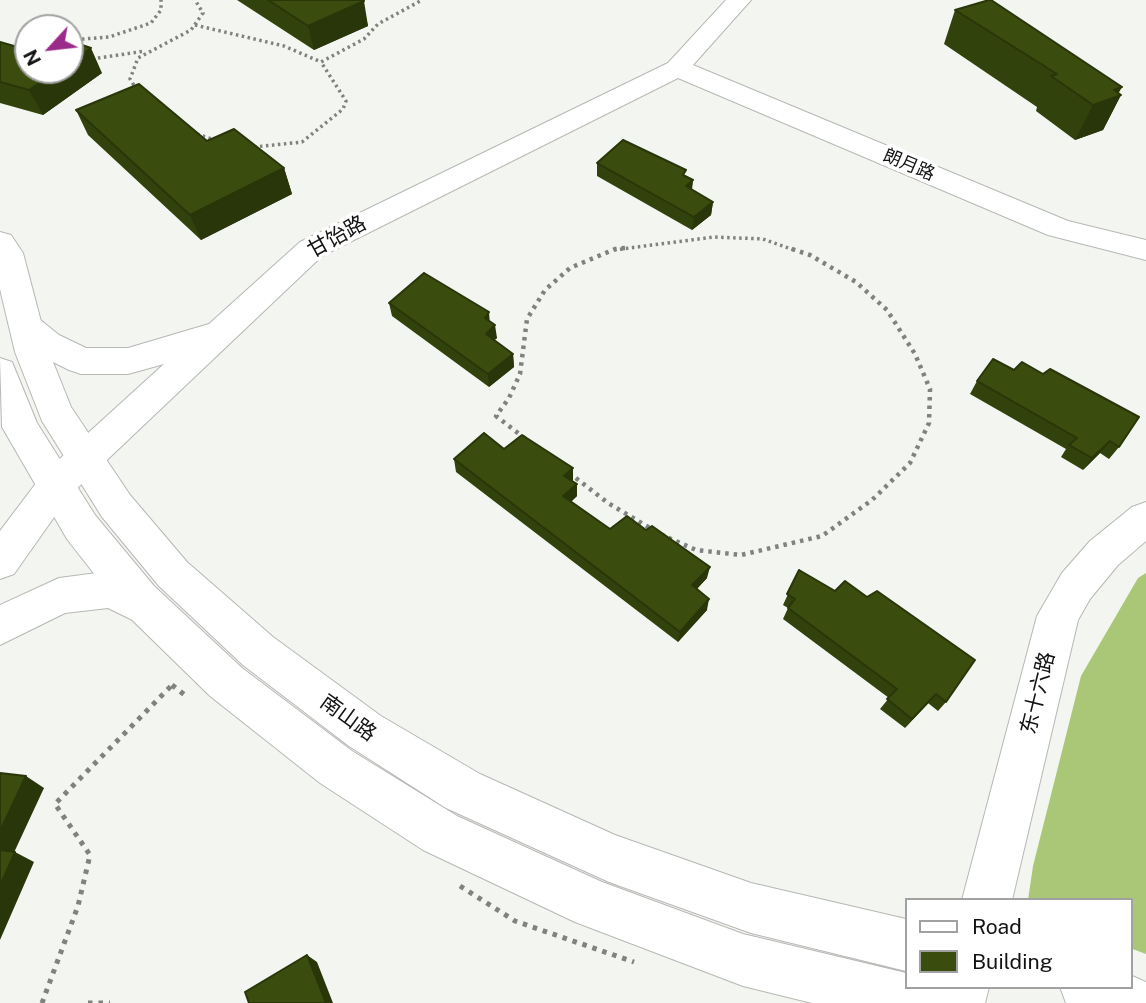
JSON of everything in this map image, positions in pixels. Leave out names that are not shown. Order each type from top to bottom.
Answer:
[{"type":"street","name":"甘饴路","points":[[0,562],[70,470],[311,249],[677,68],[739,0]]},
{"type":"street","name":"朗月路","points":[[677,68],[1059,228],[1146,250]]},
{"type":"street","name":"南山路","points":[[0,242],[7,253],[32,352],[55,411],[81,527],[151,610],[226,682],[336,767],[440,833],[593,904],[743,960],[921,1003]]},
{"type":"street","points":[[26,326],[47,344],[81,360],[128,361],[172,350],[227,326]]},
{"type":"street","name":"南山路","points":[[0,371],[20,427],[116,506],[173,573],[258,651],[365,731],[463,792],[609,857],[751,908],[904,945]]},
{"type":"street","name":"东十六路","points":[[988,898],[1058,616],[1076,586],[1104,553],[1146,518]]},
{"type":"street","points":[[0,626],[59,596],[111,589],[151,610]]},
{"type":"street","points":[[1092,989],[1133,1003]]},
{"type":"path","points":[[84,39],[108,37],[151,23],[161,10],[161,0]]},
{"type":"path","points":[[139,95],[130,79],[138,58],[191,30],[203,13],[195,0]]},
{"type":"path","points":[[321,62],[364,39],[378,24],[422,0]]},
{"type":"path","points":[[195,25],[284,46],[321,62],[346,101],[343,109],[302,142],[268,148],[245,146]]},
{"type":"path","points":[[86,59],[106,59],[150,50]]},
{"type":"path","points":[[187,131],[222,142]]},
{"type":"path","points":[[714,237],[763,239],[821,262],[856,282],[887,310],[915,355],[930,389],[929,423],[910,463],[872,500],[822,536],[776,549],[741,555],[696,550],[660,534],[608,503],[496,416],[509,398],[520,374],[527,319],[545,290],[570,268],[615,249],[714,237]]},
{"type":"path","points":[[42,1003],[78,906],[90,855],[54,804],[200,657]]},
{"type":"path","points":[[88,1003],[110,1003]]},
{"type":"green space","points":[[1146,573],[1146,954],[1132,949],[1132,898],[1028,898],[1033,866],[1081,676],[1138,578]]},
{"type":"building","points":[[268,0],[362,0],[364,1],[308,26]]},
{"type":"building","points":[[989,0],[1122,87],[1114,90],[1121,95],[1093,105],[1051,76],[1057,74],[955,10]]},
{"type":"building","points":[[0,42],[14,46],[14,84],[38,84],[29,90],[0,82]]},
{"type":"building","points":[[139,84],[207,141],[234,129],[284,168],[190,215],[76,110]]},
{"type":"building","points":[[623,140],[686,170],[683,175],[693,180],[686,186],[713,202],[694,217],[597,163]]},
{"type":"building","points":[[424,273],[489,312],[485,318],[495,325],[486,334],[513,354],[488,374],[389,303]]},
{"type":"building","points":[[993,359],[1014,370],[1022,362],[1043,374],[1050,369],[1139,417],[1119,447],[1110,441],[1092,458],[1069,445],[1077,438],[977,381]]},
{"type":"building","points":[[484,433],[504,449],[522,435],[573,468],[564,476],[577,484],[563,496],[610,529],[627,516],[646,530],[652,526],[710,567],[692,585],[709,599],[680,632],[454,459]]},
{"type":"building","points":[[799,570],[835,591],[845,581],[867,597],[877,591],[975,660],[946,702],[936,694],[912,719],[887,699],[897,689],[788,608],[795,599],[787,594]]},
{"type":"building","points":[[0,773],[26,776],[0,831]]},
{"type":"building","points":[[0,850],[15,852],[0,886]]},
{"type":"building","points":[[307,955],[326,1003],[249,1003],[245,992]]}]
